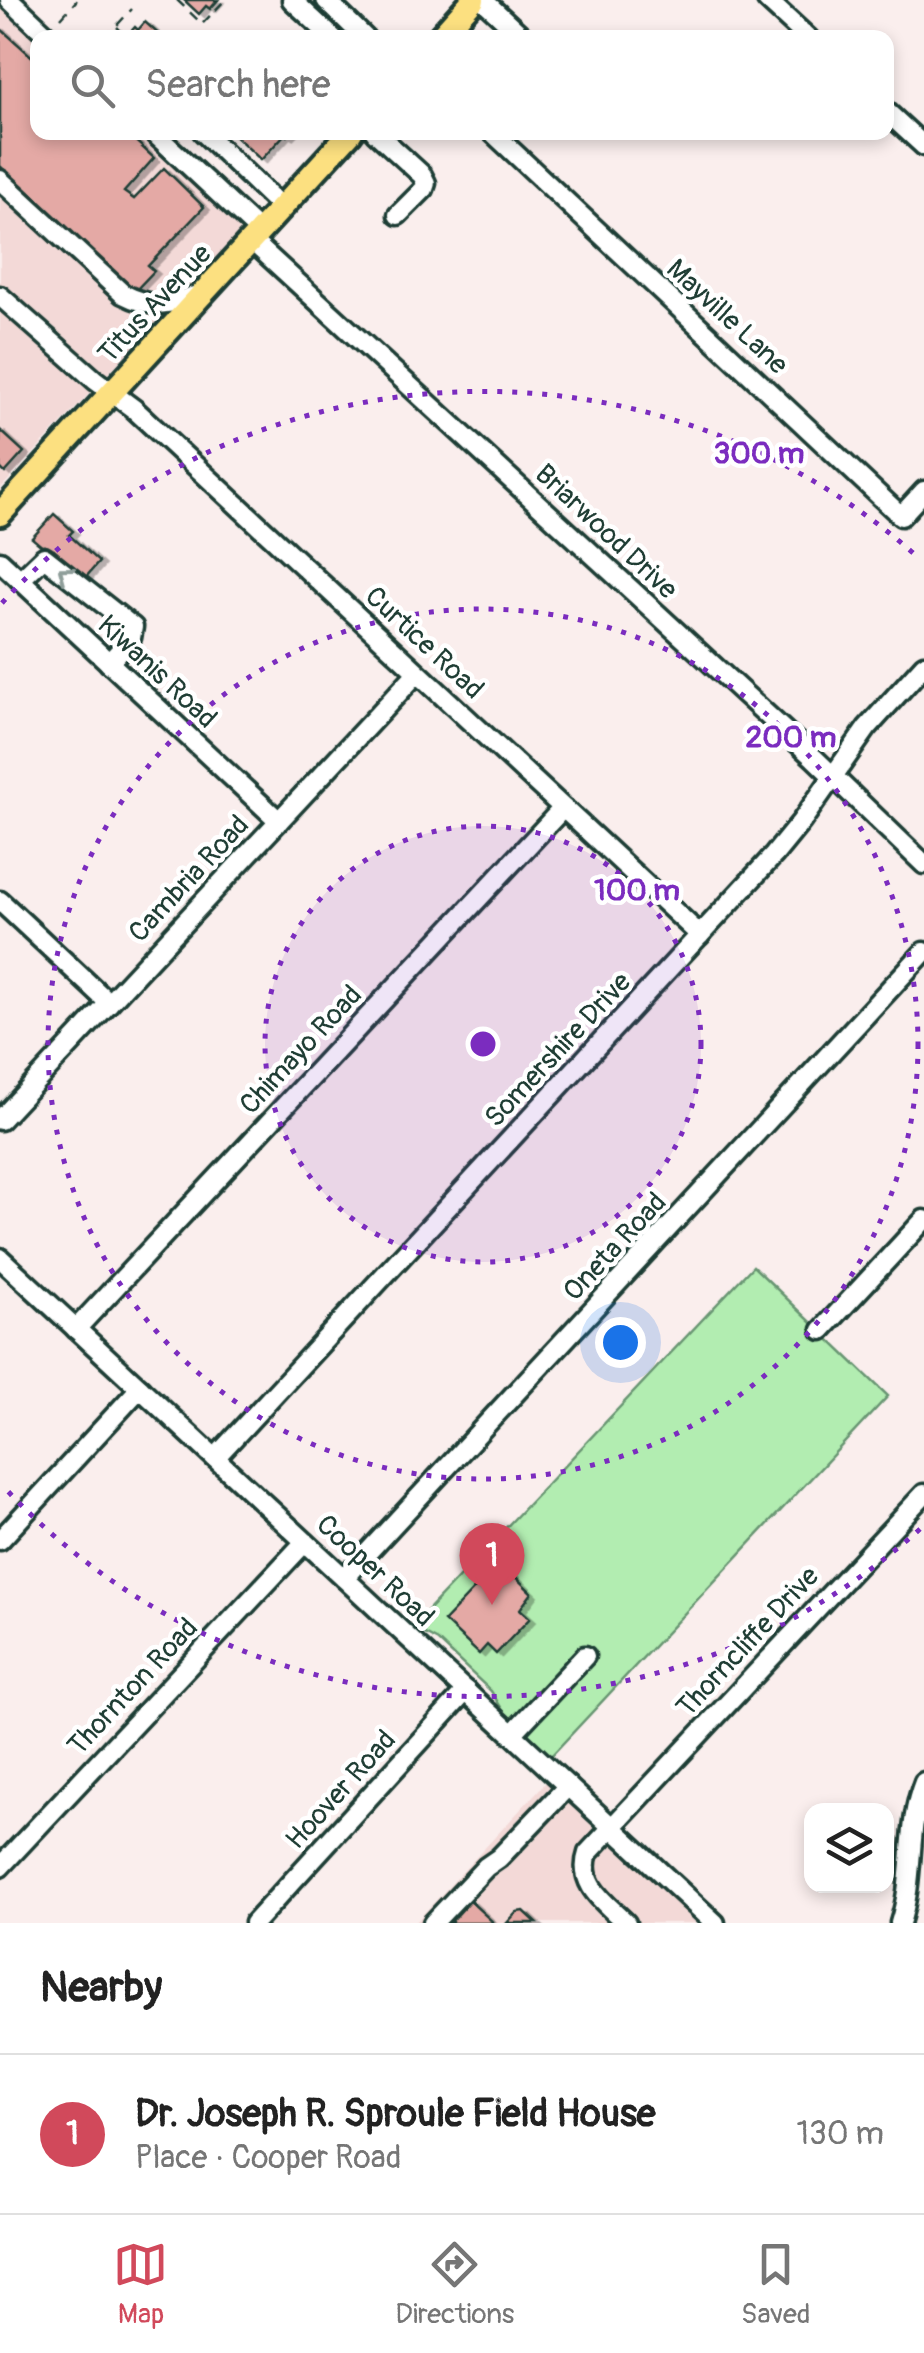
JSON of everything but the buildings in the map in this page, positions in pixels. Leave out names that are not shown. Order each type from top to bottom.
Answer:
[{"type":"main road","points":[[445,30],[473,0]]},
{"type":"main road","name":"Titus Avenue","points":[[0,514],[344,140]]},
{"type":"street","points":[[10,0],[42,30]]},
{"type":"street","points":[[292,0],[324,30]]},
{"type":"street","points":[[326,0],[357,30]]},
{"type":"street","points":[[483,0],[515,30]]},
{"type":"street","points":[[767,0],[799,30]]},
{"type":"street","points":[[894,118],[924,146]]},
{"type":"street","name":"Briarwood Drive","points":[[161,140],[256,236],[924,864]]},
{"type":"street","points":[[211,140],[282,208]]},
{"type":"street","points":[[384,140],[426,183],[398,216]]},
{"type":"street","name":"Mayville Lane","points":[[501,140],[901,516],[924,491]]},
{"type":"street","points":[[0,180],[123,294],[160,305],[204,293]]},
{"type":"street","name":"Curtice Road","points":[[0,296],[134,409],[700,934]]},
{"type":"street","points":[[20,580],[44,557],[132,627],[131,638],[109,663]]},
{"type":"street","name":"Kiwanis Road","points":[[0,561],[279,821]]},
{"type":"street","name":"Somershire Drive","points":[[215,1458],[774,855],[868,728],[924,665]]},
{"type":"street","name":"Cambria Road","points":[[0,1120],[417,673]]},
{"type":"street","name":"Chimayo Road","points":[[76,1329],[563,808]]},
{"type":"street","points":[[0,902],[109,1003]]},
{"type":"street","name":"Oneta Road","points":[[344,1578],[924,952]]},
{"type":"street","points":[[822,1330],[924,1220]]},
{"type":"street","name":"Cooper Road","points":[[0,1258],[715,1923]]},
{"type":"street","points":[[0,1540],[140,1388]]},
{"type":"street","name":"Thorncliffe Drive","points":[[626,1923],[591,1890],[584,1865],[588,1853],[924,1494]]},
{"type":"street","name":"Thornton Road","points":[[0,1868],[305,1542]]},
{"type":"street","points":[[512,1734],[585,1656]]},
{"type":"street","name":"Hoover Road","points":[[254,1923],[466,1692]]},
{"type":"street","points":[[900,1923],[909,1891],[916,1804],[924,1782]]},
{"type":"street","points":[[433,1923],[568,1786]]},
{"type":"path","points":[[60,18],[77,0]]},
{"type":"path","points":[[177,0],[202,24],[222,1]]},
{"type":"path","points":[[112,30],[132,9]]},
{"type":"path","points":[[116,26],[120,30]]},
{"type":"shaded area","points":[[0,4],[30,32],[30,140],[148,140],[244,228],[0,489]]},
{"type":"shaded area","points":[[548,1780],[701,1923],[415,1923]]},
{"type":"green space","points":[[753,1266],[888,1396],[550,1757],[505,1714],[491,1691],[438,1641],[412,1627]]},
{"type":"place","name":"Dr. Joseph R. Sproule Field House","points":[[492,1605]]}]
